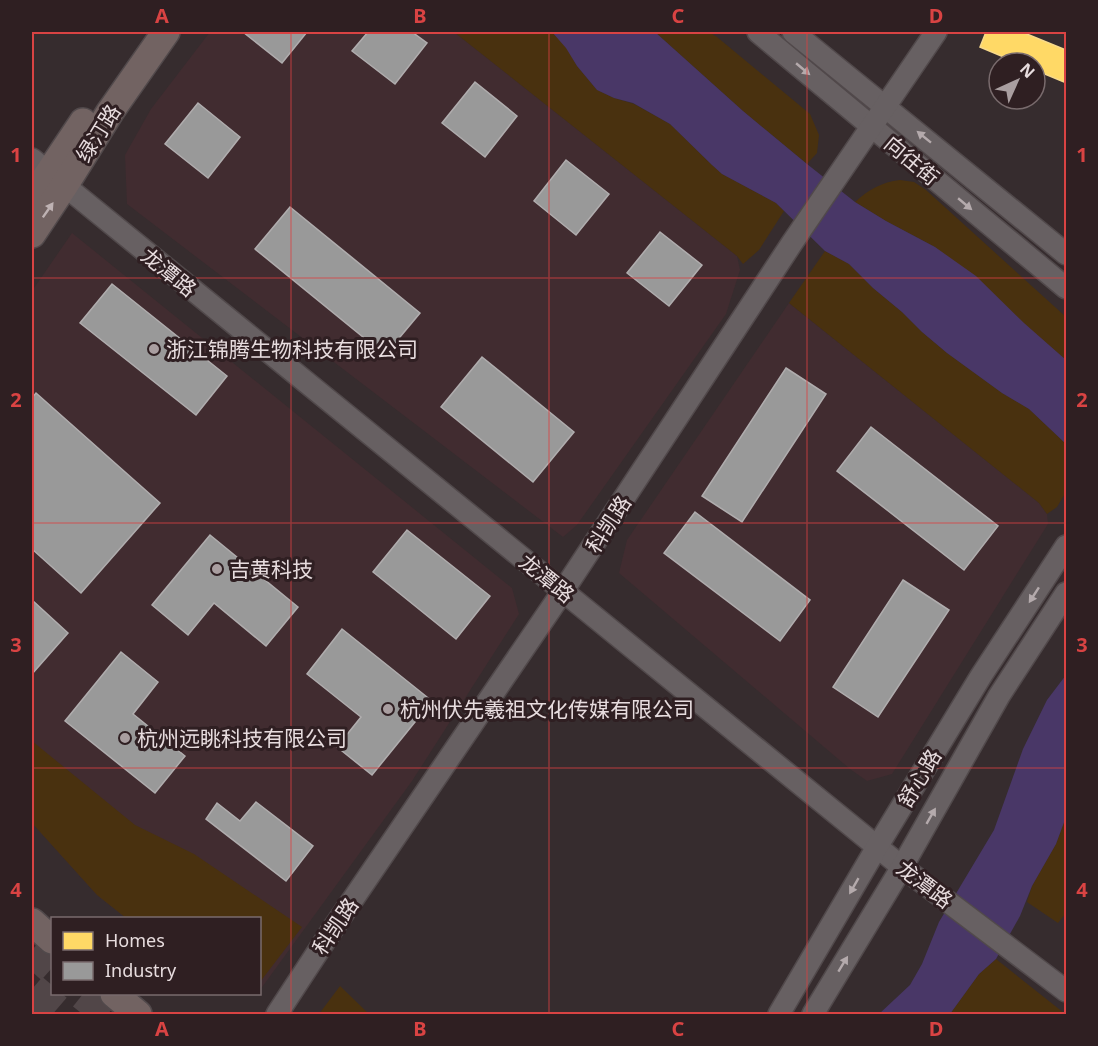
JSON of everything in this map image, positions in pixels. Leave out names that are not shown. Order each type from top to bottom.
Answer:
[{"type":"main road","name":"绿汀路","points":[[32,198],[144,32]]},
{"type":"main road","name":"绿汀路","points":[[32,234],[48,173],[110,112],[166,32]]},
{"type":"main road","points":[[32,922],[51,939]]},
{"type":"main road","points":[[116,995],[138,1014]]},
{"type":"street","name":"向往街","points":[[758,32],[1066,288]]},
{"type":"street","name":"向往街","points":[[793,32],[1066,254]]},
{"type":"street","name":"科凯路","points":[[277,1014],[563,591],[792,243],[936,32]]},
{"type":"street","name":"龙潭路","points":[[48,173],[877,847],[1066,991]]},
{"type":"street","name":"舒心路","points":[[779,1014],[981,676],[1066,546]]},
{"type":"street","name":"舒心路","points":[[813,1014],[902,867],[999,696],[1066,593]]},
{"type":"shaded area","points":[[210,32],[454,32],[737,256],[740,270],[726,314],[577,525],[563,537],[127,204],[125,155],[151,109]]},
{"type":"shaded area","points":[[454,32],[552,32],[567,48],[577,66],[597,90],[634,104],[670,124],[722,174],[776,203],[784,211],[759,250],[743,264],[737,256]]},
{"type":"shaded area","points":[[552,32],[655,32],[743,111],[855,202],[935,247],[976,276],[1066,360],[1066,444],[1029,409],[1002,393],[947,353],[849,264],[825,251],[776,203],[722,174],[670,124],[633,103],[597,90]]},
{"type":"shaded area","points":[[655,32],[709,32],[717,37],[810,114],[819,135],[817,153],[807,164],[743,111]]},
{"type":"shaded area","points":[[900,180],[914,182],[926,190],[1066,317],[1066,360],[935,247],[855,202],[876,187]]},
{"type":"shaded area","points":[[72,233],[512,588],[519,614],[412,781],[261,989],[261,917],[125,917],[97,895],[32,823],[32,291]]},
{"type":"shaded area","points":[[825,251],[849,264],[947,353],[1002,393],[1029,409],[1066,444],[1066,492],[1057,507],[1047,514],[1039,503],[789,303]]},
{"type":"shaded area","points":[[789,303],[1039,503],[1047,514],[1048,524],[892,774],[867,781],[619,573],[627,540]]},
{"type":"shaded area","points":[[1066,675],[1066,817],[1056,844],[1032,886],[1020,916],[996,959],[979,974],[950,1014],[879,1014],[910,985],[922,964],[939,922],[994,830],[1023,749],[1047,700]]},
{"type":"shaded area","points":[[32,741],[135,825],[194,854],[302,927],[261,981],[261,917],[125,917],[97,895],[32,823]]},
{"type":"shaded area","points":[[1066,817],[1066,913],[1058,923],[1027,902],[1032,886],[1056,844]]},
{"type":"shaded area","points":[[996,959],[1064,1013],[950,1014],[979,974]]},
{"type":"shaded area","points":[[340,986],[369,1014],[319,1014]]},
{"type":"building: Homes","points":[[986,32],[1022,32],[1066,50],[1064,82],[1047,75],[1047,51],[990,51],[980,47]]},
{"type":"building: Industry","points":[[243,32],[307,32],[282,63]]},
{"type":"building: Industry","points":[[368,32],[412,32],[427,43],[395,84],[352,51]]},
{"type":"building: Industry","points":[[475,82],[517,116],[485,157],[442,123]]},
{"type":"building: Industry","points":[[198,103],[240,137],[208,178],[165,144]]},
{"type":"building: Industry","points":[[566,160],[609,194],[576,235],[534,201]]},
{"type":"building: Industry","points":[[290,207],[420,313],[385,355],[255,249]]},
{"type":"building: Industry","points":[[660,232],[702,265],[669,306],[627,273]]},
{"type":"building: Industry","name":"浙江锦腾生物科技有限公司","points":[[112,284],[227,376],[196,415],[80,323]]},
{"type":"building: Industry","points":[[482,357],[574,432],[533,482],[441,407]]},
{"type":"building: Industry","points":[[786,368],[826,394],[742,522],[702,496]]},
{"type":"building: Industry","points":[[36,393],[160,503],[81,593],[32,549],[32,398]]},
{"type":"building: Industry","points":[[871,427],[998,526],[964,570],[837,471]]},
{"type":"building: Industry","points":[[695,512],[810,600],[780,641],[664,553]]},
{"type":"building: Industry","points":[[407,530],[490,596],[456,639],[373,572]]},
{"type":"building: Industry","name":"吉黄科技","points":[[210,535],[298,607],[266,646],[214,603],[188,635],[152,605]]},
{"type":"building: Industry","points":[[903,580],[949,610],[878,717],[833,687]]},
{"type":"building: Industry","points":[[32,600],[68,633],[32,674]]},
{"type":"building: Industry","name":"杭州伏先羲祖文化传媒有限公司","points":[[342,629],[432,701],[372,775],[337,747],[361,717],[307,674]]},
{"type":"building: Industry","name":"杭州远眺科技有限公司","points":[[121,652],[158,682],[133,714],[185,756],[155,793],[65,721]]},
{"type":"building: Industry","points":[[256,802],[313,846],[286,881],[206,819],[217,803],[240,821]]},
{"type":"tunnel","points":[[32,950],[51,967]]},
{"type":"tunnel","points":[[32,989],[61,1014]]},
{"type":"tunnel","points":[[84,995],[108,1014]]},
{"type":"place","name":"浙江锦腾生物科技有限公司","points":[[154,349]]},
{"type":"place","name":"吉黄科技","points":[[217,569]]},
{"type":"place","name":"杭州伏先羲祖文化传媒有限公司","points":[[388,709]]},
{"type":"place","name":"杭州远眺科技有限公司","points":[[125,738]]}]
